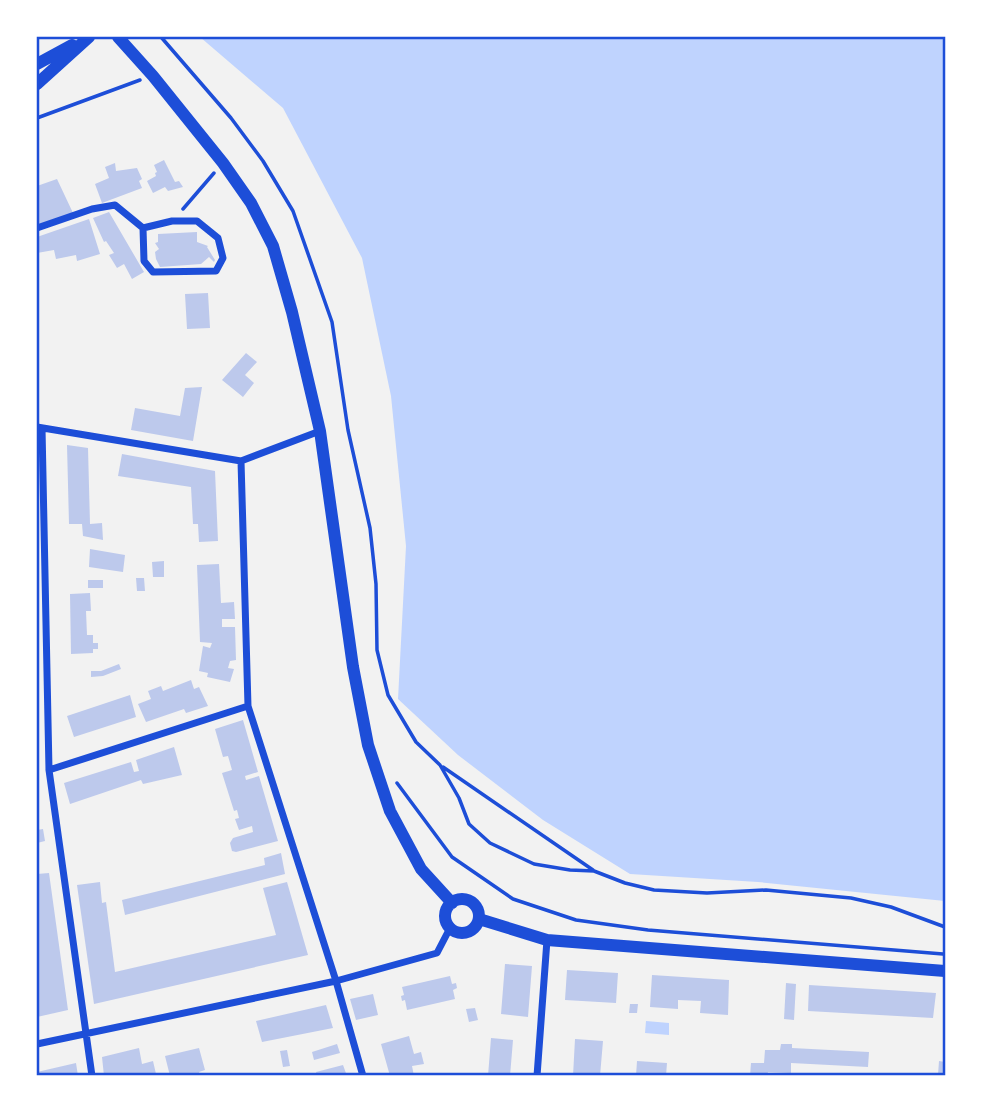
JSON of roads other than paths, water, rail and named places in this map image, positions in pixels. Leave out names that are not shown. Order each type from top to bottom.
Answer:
[{"type":"main road","points":[[37,64],[88,37]]},
{"type":"main road","points":[[37,84],[88,37]]},
{"type":"main road","points":[[118,37],[223,163],[251,203],[272,246],[292,312],[320,431],[353,667],[368,745],[390,811],[421,869],[452,903]]},
{"type":"main road","points":[[467,900],[474,904],[479,919],[477,925],[462,933],[450,928],[445,915],[452,903],[467,900]]},
{"type":"main road","points":[[479,919],[547,940],[945,971]]},
{"type":"street","points":[[37,228],[92,209],[115,205],[143,228],[144,261],[153,272],[216,271],[223,258],[218,239],[197,221],[172,221],[143,228]]},
{"type":"street","points":[[92,1076],[49,770],[39,427],[242,461],[320,431]]},
{"type":"street","points":[[242,461],[248,706],[336,981],[363,1076]]},
{"type":"street","points":[[49,770],[248,706]]},
{"type":"street","points":[[37,1044],[336,981],[437,953],[450,928]]},
{"type":"street","points":[[537,1076],[547,940]]},
{"type":"water","points":[[200,37],[945,37],[945,901],[758,882],[630,874],[543,820],[458,755],[398,699],[406,546],[391,396],[362,258],[283,108]]},
{"type":"water","points":[[646,1021],[669,1023],[669,1035],[645,1033]]}]
